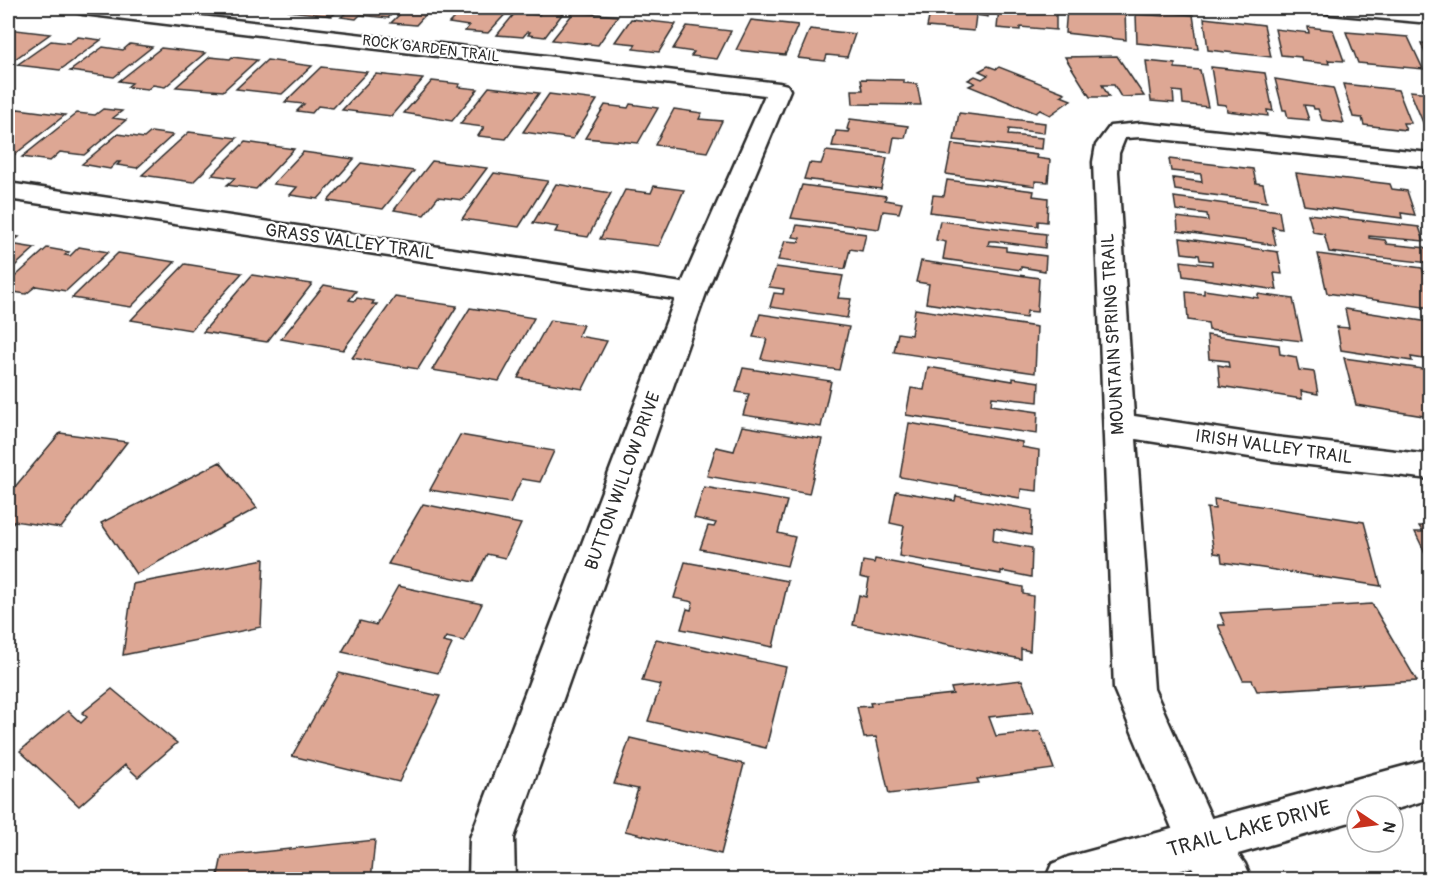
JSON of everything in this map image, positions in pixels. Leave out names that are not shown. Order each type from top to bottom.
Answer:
[{"type":"street","name":"ROCK GARDEN TRAIL","points":[[84,8],[779,90]]},
{"type":"street","points":[[1331,8],[1431,17]]},
{"type":"street","name":"BUTTON WILLOW DRIVE","points":[[492,879],[492,838],[692,293],[779,90]]},
{"type":"street","name":"MOUNTAIN SPRING TRAIL","points":[[1228,879],[1200,842],[1134,689],[1118,425],[1106,152],[1109,139],[1118,131],[1141,130],[1431,160]]},
{"type":"street","name":"GRASS VALLEY TRAIL","points":[[8,191],[692,293]]},
{"type":"street","name":"IRISH VALLEY TRAIL","points":[[1118,425],[1275,449],[1431,467]]},
{"type":"street","name":"TRAIL LAKE DRIVE","points":[[1068,879],[1431,779]]},
{"type":"building","points":[[293,8],[341,8],[332,16],[289,11]]},
{"type":"building","points":[[352,8],[398,8],[388,18],[360,15],[356,19],[341,17]]},
{"type":"building","points":[[406,8],[455,8],[447,17],[426,14],[416,25],[391,23]]},
{"type":"building","points":[[464,8],[511,8],[488,33],[465,31],[469,26],[449,23]]},
{"type":"building","points":[[931,8],[989,8],[988,17],[976,15],[974,31],[927,27]]},
{"type":"building","points":[[999,8],[1056,8],[1056,30],[997,28]]},
{"type":"building","points":[[1067,8],[1125,11],[1126,40],[1065,33]]},
{"type":"building","points":[[542,11],[563,13],[545,37],[528,35],[530,32],[523,37],[497,35],[515,13],[539,15]]},
{"type":"building","points":[[574,12],[618,16],[598,45],[552,40]]},
{"type":"building","points":[[1164,12],[1193,15],[1198,49],[1137,43],[1136,14],[1164,16]]},
{"type":"building","points":[[1204,18],[1264,25],[1271,57],[1208,50]]},
{"type":"building","points":[[631,19],[676,24],[659,52],[633,49],[636,44],[615,42]]},
{"type":"building","points":[[751,20],[798,25],[785,55],[736,50]]},
{"type":"building","points":[[687,26],[731,31],[717,59],[691,56],[694,52],[673,49]]},
{"type":"building","points":[[1308,27],[1333,30],[1344,61],[1328,60],[1329,64],[1302,61],[1301,57],[1281,55],[1275,29],[1309,33]]},
{"type":"building","points":[[8,29],[50,34],[8,64]]},
{"type":"building","points":[[810,29],[855,34],[847,57],[827,55],[825,61],[798,58]]},
{"type":"building","points":[[1346,32],[1408,37],[1423,69],[1358,63]]},
{"type":"building","points":[[78,37],[101,40],[60,70],[17,65],[51,41],[69,43]]},
{"type":"building","points":[[1421,43],[1430,44],[1430,65]]},
{"type":"building","points":[[130,44],[152,47],[114,77],[70,71],[103,47],[123,50]]},
{"type":"building","points":[[161,48],[205,53],[165,87],[153,85],[148,89],[127,87],[132,83],[119,81]]},
{"type":"building","points":[[1117,56],[1144,96],[1121,97],[1114,85],[1102,85],[1109,97],[1090,97],[1065,57]]},
{"type":"building","points":[[210,57],[257,60],[223,91],[176,87]]},
{"type":"building","points":[[267,60],[312,66],[282,94],[236,89]]},
{"type":"building","points":[[1146,61],[1175,64],[1175,68],[1200,70],[1208,107],[1183,104],[1182,92],[1173,91],[1174,103],[1151,101]]},
{"type":"building","points":[[988,66],[996,69],[999,67],[1065,93],[1061,96],[1071,100],[1050,115],[1040,110],[1036,113],[969,86],[975,83],[968,80],[975,76],[982,79],[988,75],[979,71]]},
{"type":"building","points":[[321,67],[367,72],[333,108],[318,106],[312,113],[297,111],[304,104],[285,102]]},
{"type":"building","points":[[1211,67],[1265,73],[1273,111],[1267,110],[1268,116],[1227,111],[1226,105],[1217,104]]},
{"type":"building","points":[[376,74],[423,79],[391,116],[342,110]]},
{"type":"building","points":[[861,79],[904,80],[904,83],[917,84],[921,105],[853,104],[852,90],[863,90]]},
{"type":"building","points":[[1275,79],[1333,88],[1344,123],[1322,120],[1318,109],[1304,105],[1309,120],[1288,118],[1286,110],[1283,110]]},
{"type":"building","points":[[432,81],[460,84],[458,87],[478,89],[452,121],[404,113]]},
{"type":"building","points":[[1343,84],[1398,90],[1411,123],[1403,123],[1406,130],[1364,125],[1362,118],[1353,117]]},
{"type":"building","points":[[489,87],[539,93],[506,139],[478,136],[484,127],[460,124]]},
{"type":"building","points":[[1410,91],[1430,93],[1430,125],[1424,125]]},
{"type":"building","points":[[549,94],[597,100],[573,139],[523,132]]},
{"type":"building","points":[[630,104],[658,108],[638,143],[585,138],[605,105],[628,108]]},
{"type":"building","points":[[18,109],[65,115],[14,155],[8,155],[8,117]]},
{"type":"building","points":[[103,109],[122,111],[113,118],[126,120],[84,155],[60,152],[50,161],[22,157],[77,113],[95,115]]},
{"type":"building","points":[[674,109],[702,113],[699,119],[722,121],[707,152],[655,145]]},
{"type":"building","points":[[959,113],[1045,123],[1044,133],[1009,129],[1008,135],[1043,138],[1042,149],[954,140]]},
{"type":"building","points":[[850,119],[908,126],[905,138],[894,137],[891,153],[832,146],[836,131],[849,132],[850,130],[847,129]]},
{"type":"building","points":[[151,132],[173,135],[137,168],[117,165],[120,162],[110,169],[82,164],[118,134],[144,138]]},
{"type":"building","points":[[189,132],[237,138],[193,182],[142,175]]},
{"type":"building","points":[[245,142],[294,149],[256,189],[227,185],[235,178],[212,175]]},
{"type":"building","points":[[952,144],[1037,155],[1036,158],[1050,160],[1048,182],[1035,181],[1035,186],[946,174]]},
{"type":"building","points":[[826,151],[887,158],[881,189],[804,179],[809,163],[821,164]]},
{"type":"building","points":[[303,152],[354,159],[318,199],[290,195],[297,187],[273,184]]},
{"type":"building","points":[[1169,159],[1253,169],[1256,183],[1263,184],[1267,202],[1175,190],[1173,178],[1202,182],[1201,174],[1171,171]]},
{"type":"building","points":[[432,161],[487,168],[463,200],[438,197],[424,215],[394,210]]},
{"type":"building","points":[[361,163],[414,171],[383,209],[328,201]]},
{"type":"building","points":[[494,173],[548,181],[519,227],[462,219]]},
{"type":"building","points":[[1296,173],[1390,184],[1392,189],[1407,191],[1415,215],[1401,213],[1402,218],[1304,205]]},
{"type":"building","points":[[947,180],[1034,191],[1033,196],[1048,198],[1047,222],[1038,221],[1038,226],[930,212],[933,195],[944,196]]},
{"type":"building","points":[[556,184],[611,193],[588,237],[555,232],[558,227],[533,223]]},
{"type":"building","points":[[802,185],[886,196],[885,200],[902,203],[899,213],[883,211],[879,229],[791,218]]},
{"type":"building","points":[[654,186],[684,190],[659,246],[600,239],[625,190],[651,193]]},
{"type":"building","points":[[1174,197],[1279,211],[1282,229],[1272,227],[1276,245],[1178,231],[1177,217],[1208,221],[1207,214],[1176,210]]},
{"type":"building","points":[[1308,214],[1419,227],[1424,241],[1369,236],[1369,238],[1385,240],[1387,244],[1427,248],[1430,263],[1329,252],[1324,234],[1313,232]]},
{"type":"building","points":[[940,221],[1046,234],[1045,248],[995,241],[989,241],[988,245],[1006,247],[1006,251],[1046,256],[1045,271],[1021,267],[1021,270],[943,259],[946,242],[936,240]]},
{"type":"building","points":[[797,225],[866,234],[862,251],[850,249],[845,269],[778,260],[785,241],[799,242],[800,238],[793,237]]},
{"type":"building","points":[[8,235],[19,237],[10,244],[35,248],[8,272]]},
{"type":"building","points":[[1180,238],[1278,252],[1282,274],[1274,273],[1277,290],[1183,276],[1181,261],[1212,265],[1212,261],[1200,260],[1199,255],[1182,253]]},
{"type":"building","points":[[79,247],[108,252],[66,291],[36,286],[26,294],[8,291],[8,283],[47,248],[69,252],[65,255],[70,256]]},
{"type":"building","points":[[118,253],[175,262],[131,307],[72,298]]},
{"type":"building","points":[[1318,254],[1422,268],[1424,273],[1430,274],[1430,308],[1327,293]]},
{"type":"building","points":[[921,261],[1039,278],[1037,312],[1027,311],[1026,318],[926,303],[929,284],[916,282]]},
{"type":"building","points":[[185,264],[242,273],[191,330],[131,320]]},
{"type":"building","points":[[776,267],[843,276],[838,298],[851,299],[847,318],[770,307],[774,293],[783,294],[784,289],[769,287]]},
{"type":"building","points":[[252,275],[312,284],[267,342],[203,332]]},
{"type":"building","points":[[324,285],[356,291],[349,300],[355,301],[357,298],[374,301],[372,304],[377,304],[343,350],[281,339]]},
{"type":"building","points":[[1204,290],[1258,298],[1258,294],[1293,299],[1302,341],[1209,330],[1208,323],[1188,320],[1186,292],[1204,294]]},
{"type":"building","points":[[395,297],[457,306],[418,369],[352,358]]},
{"type":"building","points":[[470,308],[534,318],[499,381],[432,370]]},
{"type":"building","points":[[915,309],[1037,327],[1035,373],[894,352],[898,333],[911,335]]},
{"type":"building","points":[[1345,309],[1429,322],[1427,316],[1430,317],[1430,337],[1426,336],[1427,342],[1430,343],[1430,360],[1411,357],[1412,361],[1341,350],[1337,327],[1349,328]]},
{"type":"building","points":[[760,314],[849,327],[839,370],[761,359],[767,339],[753,337]]},
{"type":"building","points":[[550,320],[583,325],[578,336],[607,341],[583,389],[518,378]]},
{"type":"building","points":[[1207,335],[1279,345],[1280,354],[1296,357],[1299,370],[1314,372],[1318,394],[1301,391],[1302,399],[1220,386],[1218,365],[1229,367],[1228,361],[1209,359]]},
{"type":"building","points":[[1344,358],[1430,370],[1430,417],[1356,405]]},
{"type":"building","points":[[928,367],[1013,381],[1013,378],[1039,382],[1038,402],[992,397],[991,405],[1038,412],[1037,434],[906,415],[911,388],[924,390]]},
{"type":"building","points":[[743,368],[831,381],[821,427],[743,415],[749,394],[736,392]]},
{"type":"building","points":[[909,423],[1022,442],[1022,447],[1039,450],[1037,491],[1021,489],[1020,498],[900,477]]},
{"type":"building","points":[[742,426],[822,439],[809,494],[707,476],[716,447],[734,451]]},
{"type":"building","points":[[60,433],[127,442],[61,528],[14,521],[12,524],[8,523],[8,495]]},
{"type":"building","points":[[460,435],[554,451],[540,482],[522,479],[510,503],[430,490]]},
{"type":"building","points":[[220,462],[257,508],[136,574],[101,523]]},
{"type":"building","points":[[704,487],[787,501],[778,533],[795,537],[787,566],[700,549],[708,526],[714,527],[716,523],[694,518]]},
{"type":"building","points":[[896,491],[955,501],[956,496],[1032,510],[1031,535],[994,528],[993,541],[1032,548],[1031,577],[899,556],[904,526],[890,523]]},
{"type":"building","points":[[1214,499],[1364,522],[1381,586],[1222,562],[1221,554],[1214,553],[1207,508],[1215,509]]},
{"type":"building","points":[[423,504],[521,524],[505,558],[487,554],[473,582],[388,564]]},
{"type":"building","points":[[1419,526],[1430,526],[1430,563],[1415,532],[1423,532]]},
{"type":"building","points":[[264,559],[261,627],[123,655],[133,584]]},
{"type":"building","points":[[875,559],[1023,587],[1023,594],[1033,596],[1030,651],[1021,649],[1021,659],[853,625],[859,595],[866,597],[869,579],[860,577],[863,561],[874,563]]},
{"type":"building","points":[[685,562],[788,581],[773,647],[681,629],[687,609],[691,610],[693,602],[674,598]]},
{"type":"building","points":[[398,586],[482,604],[464,641],[446,637],[443,642],[452,644],[438,673],[342,652],[360,621],[376,625]]},
{"type":"building","points":[[1372,604],[1417,681],[1257,691],[1252,680],[1243,680],[1218,625],[1225,625],[1220,613]]},
{"type":"building","points":[[656,639],[786,667],[766,748],[648,721],[661,685],[642,681]]},
{"type":"building","points":[[339,673],[440,696],[399,782],[292,756]]},
{"type":"building","points":[[1022,680],[1034,712],[989,717],[996,736],[1040,731],[1054,769],[977,779],[979,783],[889,794],[876,737],[864,738],[857,707],[871,706],[870,703],[953,694],[951,688]]},
{"type":"building","points":[[112,689],[177,743],[138,777],[125,765],[79,806],[20,751],[68,711],[81,723],[87,717],[82,713]]},
{"type":"building","points":[[630,738],[744,764],[721,854],[625,831],[638,789],[614,784]]},
{"type":"building","points":[[375,840],[371,880],[217,880],[222,856]]}]
